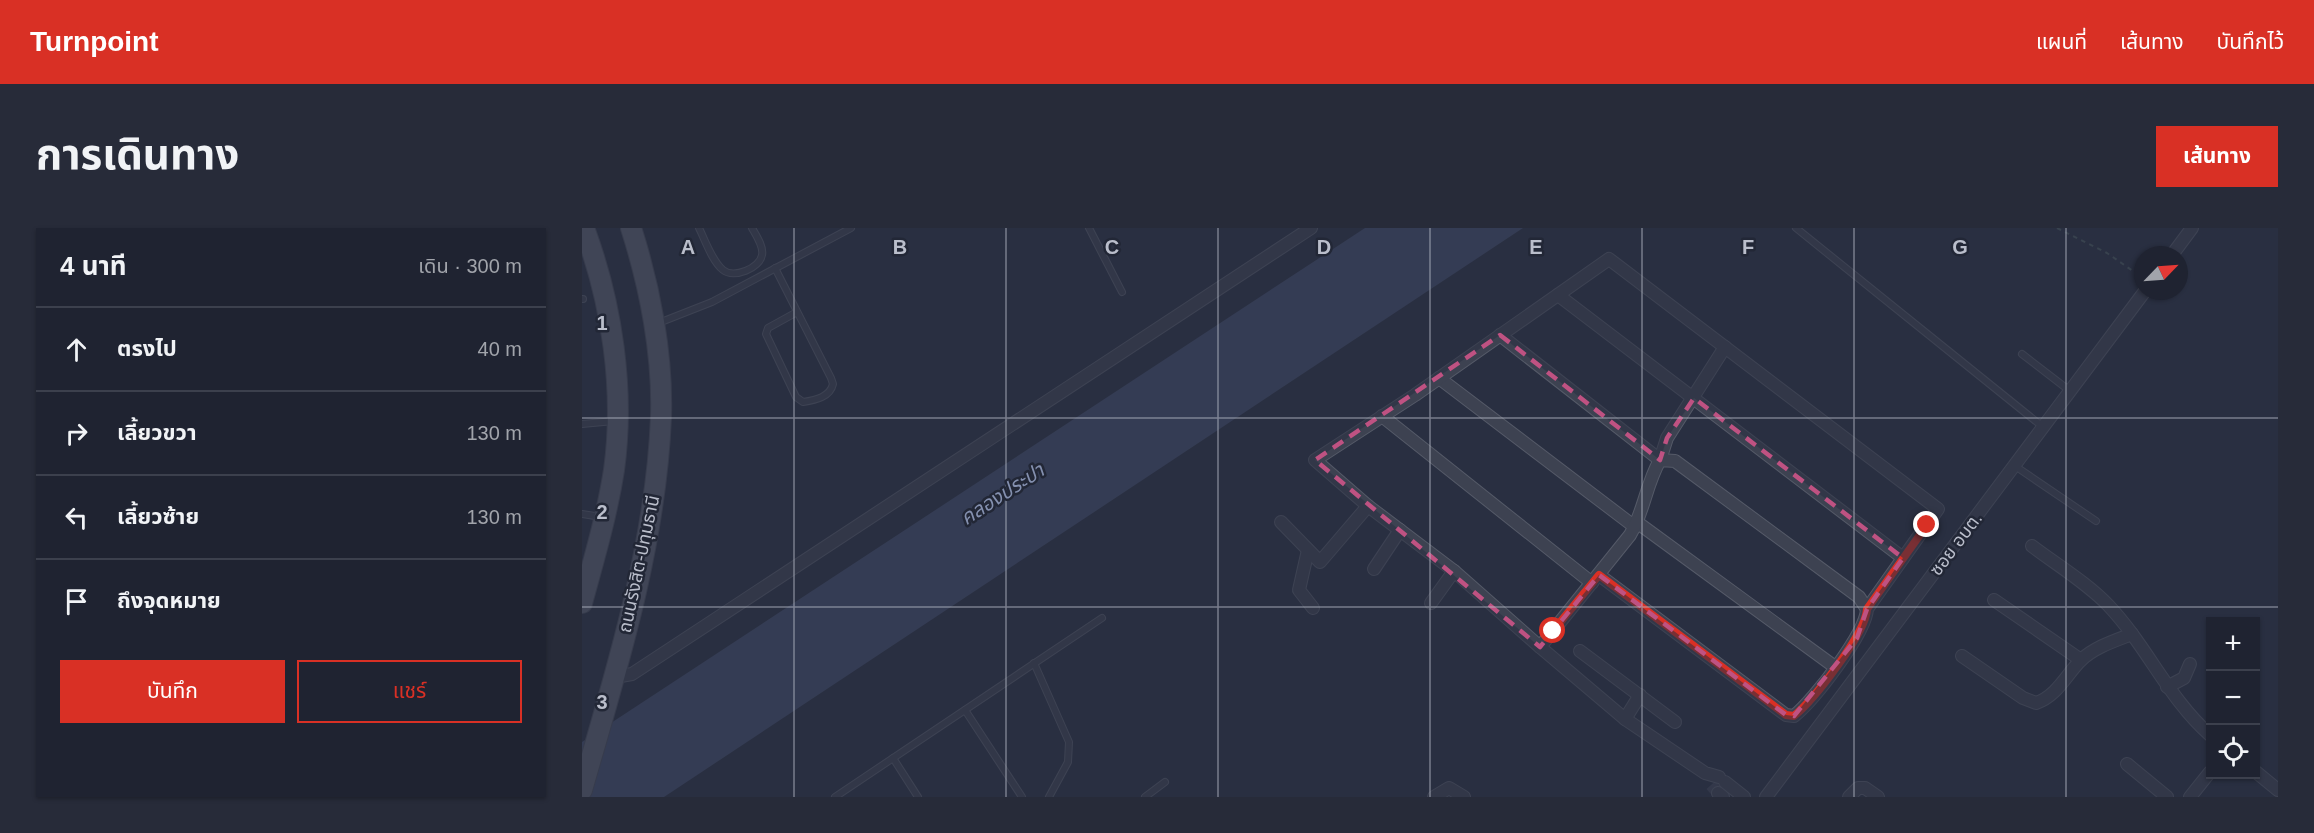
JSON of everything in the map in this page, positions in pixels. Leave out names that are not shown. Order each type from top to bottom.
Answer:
[{"type":"main road","points":[[582,603],[614,469],[618,420],[612,335],[606,301],[584,228]]},
{"type":"main road","name":"ถนนรังสิต-ปทุมธานี","points":[[582,790],[615,677],[650,526],[657,468],[661,414],[653,325],[645,275],[631,228]]},
{"type":"street","points":[[615,677],[632,674],[1311,228]]},
{"type":"street","points":[[2179,246],[2192,228]]},
{"type":"street","points":[[1744,797],[1719,787],[1705,773],[1625,719],[1454,571],[1368,506],[1315,460],[1439,378],[1609,259],[1938,509],[1867,609]]},
{"type":"street","points":[[1558,295],[1904,558]]},
{"type":"street","name":"ซอย อบต.","points":[[1766,797],[2138,300]]},
{"type":"street","points":[[1382,416],[1596,579],[1786,715],[1794,716],[1802,710],[1857,638],[1867,620],[1867,609],[1859,597],[1675,461],[1660,460],[1500,335]]},
{"type":"street","points":[[1540,647],[1596,579],[1636,525],[1649,483],[1667,438],[1725,347]]},
{"type":"street","points":[[1439,378],[1636,525],[1835,667]]},
{"type":"street","points":[[1281,522],[1320,562],[1368,506]]},
{"type":"street","points":[[1374,569],[1400,530]]},
{"type":"street","points":[[2032,546],[2108,604],[2132,634],[2167,687],[2188,714],[2206,730]]},
{"type":"street","points":[[1308,550],[1299,590],[1313,608]]},
{"type":"street","points":[[1431,603],[1454,571]]},
{"type":"street","points":[[1994,600],[2081,660]]},
{"type":"street","points":[[1962,656],[2022,698],[2036,703],[2053,694],[2081,660],[2103,645],[2132,634]]},
{"type":"street","points":[[1580,651],[1676,722]]},
{"type":"street","points":[[2167,687],[2184,678],[2190,664]]},
{"type":"street","points":[[1625,719],[1640,695]]},
{"type":"street","points":[[2127,764],[2167,797]]},
{"type":"street","points":[[2260,775],[2278,790]]},
{"type":"street","points":[[2190,797],[2206,778]]},
{"type":"street","points":[[1434,797],[1449,788],[1464,797]]},
{"type":"street","points":[[1849,797],[1858,788],[1865,788],[1878,797]]},
{"type":"lane","points":[[699,228],[717,264],[724,271],[732,274],[757,265],[762,258],[763,251],[752,228]]},
{"type":"lane","points":[[653,325],[712,302],[851,228]]},
{"type":"lane","points":[[1089,228],[1122,291]]},
{"type":"lane","points":[[1796,228],[2043,427]]},
{"type":"lane","points":[[775,268],[797,312],[833,384],[830,393],[803,402],[796,397],[766,334],[768,328],[797,312]]},
{"type":"lane","points":[[2022,354],[2070,391]]},
{"type":"lane","points":[[582,424],[618,420]]},
{"type":"lane","points":[[2014,466],[2096,521]]},
{"type":"lane","points":[[582,514],[604,518]]},
{"type":"lane","points":[[835,797],[1102,618]]},
{"type":"lane","points":[[1034,663],[1069,742],[1068,762],[1049,797]]},
{"type":"lane","points":[[965,710],[1022,797]]},
{"type":"lane","points":[[893,758],[918,797]]},
{"type":"lane","points":[[1145,797],[1164,782]]},
{"type":"path","points":[[2057,228],[2107,254],[2134,272]]},
{"type":"highlighted area","points":[[1500,335],[1660,460],[1667,438],[1694,398],[1903,558],[1867,609],[1857,638],[1794,716],[1786,715],[1599,575],[1540,647],[1315,460]]},
{"type":"water","name":"คลองประปา","points":[[1365,228],[1523,228],[664,797],[582,797],[582,742]]},
{"type":"tunnel","points":[[1711,785],[1718,793]]},
{"type":"route","points":[[1553,631],[1599,575],[1786,715],[1794,716],[1802,710],[1857,638],[1867,620],[1867,609],[1927,525]]}]
